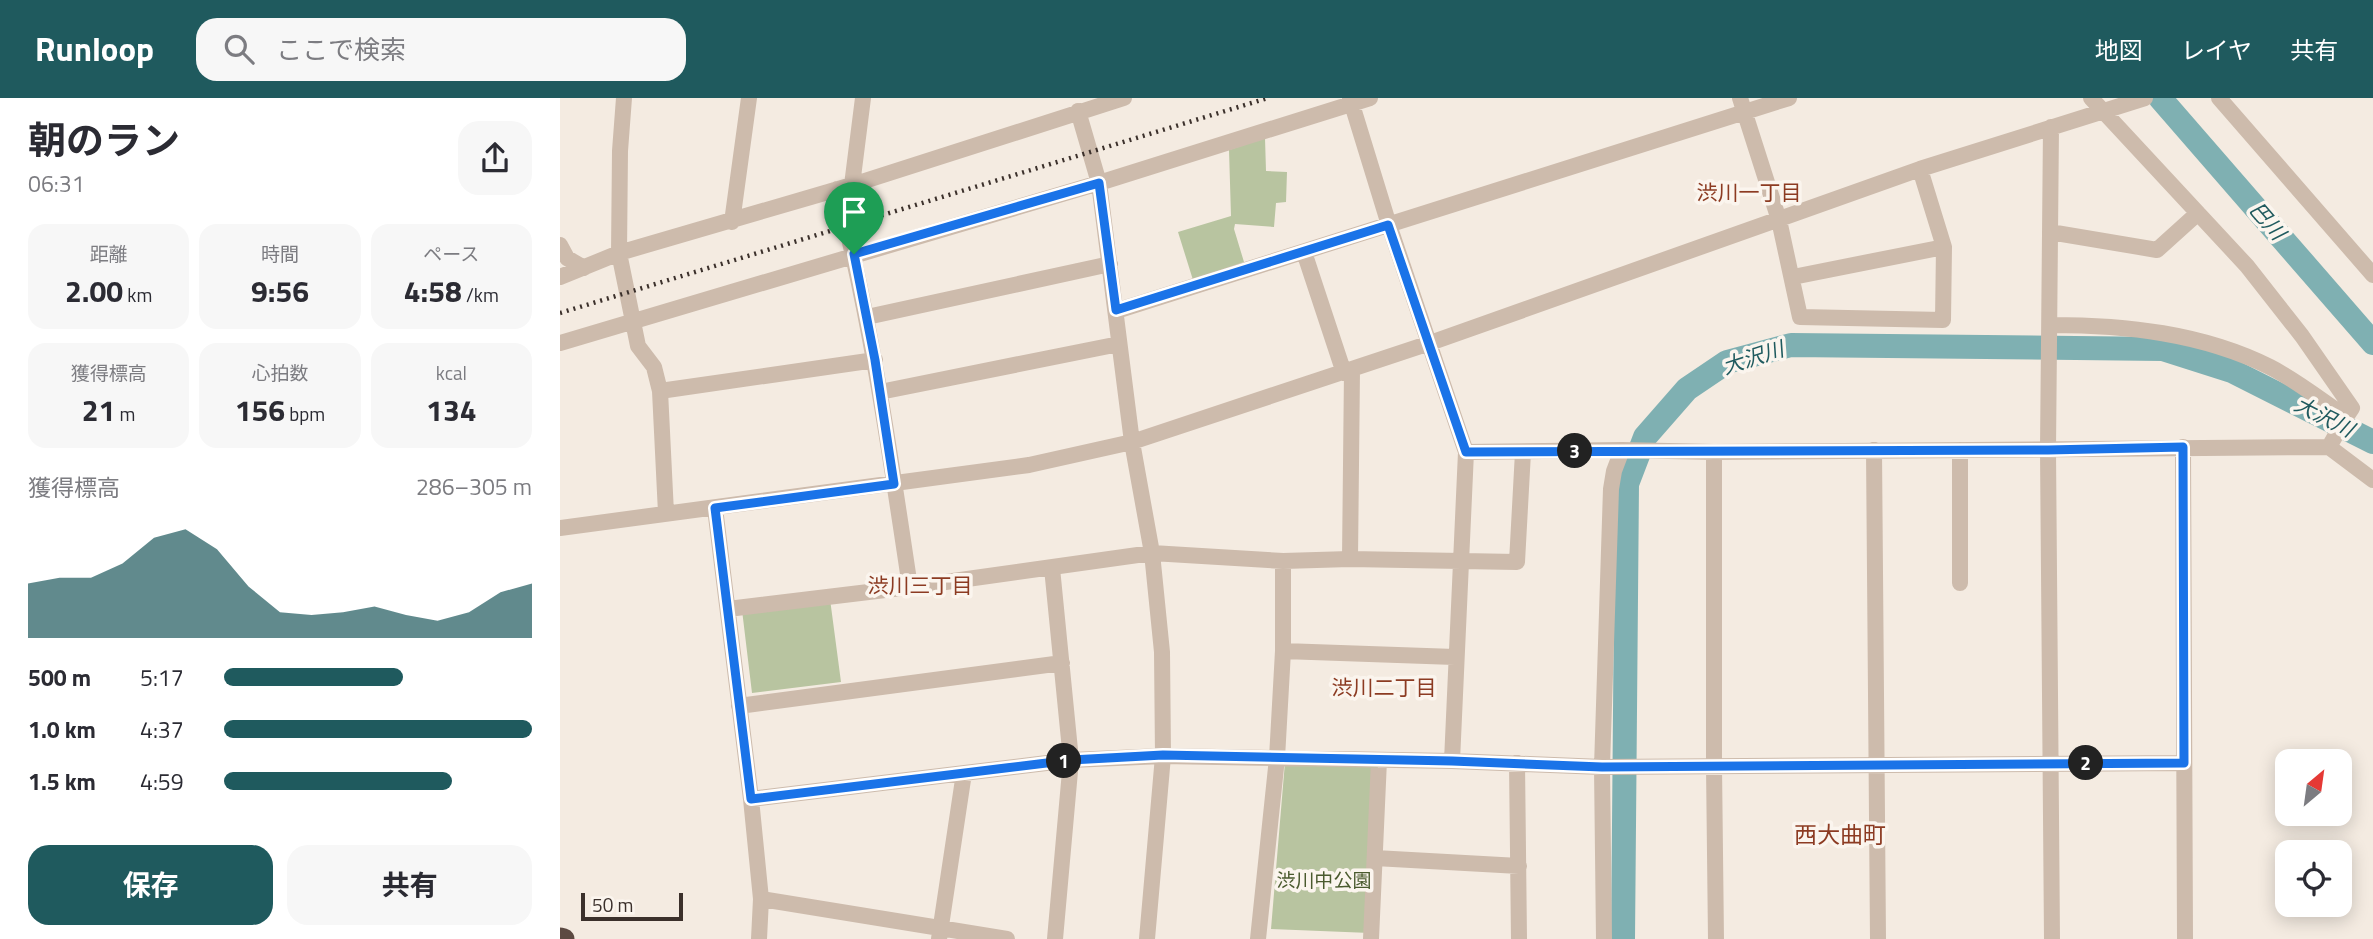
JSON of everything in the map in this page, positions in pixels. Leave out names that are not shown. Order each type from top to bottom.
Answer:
[{"type":"street","points":[[624,98],[620,151],[619,253],[638,346],[653,367],[660,391],[666,513]]},
{"type":"street","points":[[732,222],[748,98]]},
{"type":"street","points":[[863,98],[845,187],[910,587]]},
{"type":"street","points":[[560,277],[619,253],[845,187],[1084,106],[1124,98]]},
{"type":"street","points":[[560,343],[1099,183],[1351,101],[1370,98]]},
{"type":"street","points":[[1116,310],[1388,225],[1742,105],[1789,98]]},
{"type":"street","points":[[2091,98],[2106,111],[2247,266],[2302,336],[2351,408],[2331,444]]},
{"type":"street","points":[[560,528],[1029,465],[1132,442],[1430,343],[1920,169],[2145,98]]},
{"type":"street","points":[[2219,98],[2373,275]]},
{"type":"street","points":[[1351,101],[1388,225],[1466,452],[1452,761]]},
{"type":"street","points":[[1742,105],[1779,220],[1800,317],[1942,320],[1944,247],[1920,169]]},
{"type":"street","points":[[1084,106],[1099,183],[1132,442],[1152,552],[1162,652],[1163,755],[1147,939]]},
{"type":"street","points":[[2051,127],[2048,450],[2052,939]]},
{"type":"street","points":[[2050,232],[2157,250],[2198,213]]},
{"type":"street","points":[[560,245],[567,258],[584,268]]},
{"type":"street","points":[[1793,277],[1944,247]]},
{"type":"street","points":[[1304,252],[1348,371],[1350,559]]},
{"type":"street","points":[[867,317],[1110,264]]},
{"type":"street","points":[[2051,328],[2102,326],[2165,333],[2236,353],[2271,367],[2346,416]]},
{"type":"street","points":[[880,392],[1119,344]]},
{"type":"street","points":[[660,391],[875,360]]},
{"type":"street","points":[[1466,452],[2048,450],[2331,444],[2373,480]]},
{"type":"street","points":[[2183,447],[2185,939]]},
{"type":"street","points":[[1604,939],[1602,767],[1611,489],[1622,450]]},
{"type":"street","points":[[1874,450],[1878,939]]},
{"type":"street","points":[[1960,450],[1960,583]]},
{"type":"street","points":[[728,609],[1052,568],[1152,552],[1283,561],[1350,559],[1517,562],[1523,452]]},
{"type":"street","points":[[1714,452],[1716,939]]},
{"type":"street","points":[[715,508],[751,799],[761,899],[759,939]]},
{"type":"street","points":[[1258,939],[1277,758],[1283,651],[1283,561]]},
{"type":"street","points":[[1052,568],[1071,760],[1055,939]]},
{"type":"street","points":[[1283,651],[1455,657]]},
{"type":"street","points":[[739,706],[1062,663]]},
{"type":"street","points":[[751,799],[1071,760],[1163,755],[1602,767],[2184,763]]},
{"type":"street","points":[[1371,939],[1379,760]]},
{"type":"street","points":[[1517,763],[1519,939]]},
{"type":"street","points":[[939,934],[964,773]]},
{"type":"street","points":[[1375,858],[1519,866]]},
{"type":"street","points":[[761,899],[939,934],[1007,939]]},
{"type":"green space","points":[[1265,138],[1266,171],[1287,172],[1286,202],[1276,203],[1274,227],[1235,224],[1234,229],[1244,262],[1193,280],[1178,232],[1231,216],[1229,150]]},
{"type":"green space","points":[[830,599],[841,682],[752,693],[742,610]]},
{"type":"green space","name":"渋川中公園","points":[[1285,762],[1378,765],[1370,933],[1271,929]]},
{"type":"waterway","name":"巴川","points":[[2160,98],[2373,343]]},
{"type":"waterway","name":"大沢川","points":[[1623,939],[1627,484],[1645,437],[1687,389],[1727,362],[1791,345],[2163,349],[2232,371],[2373,442]]},
{"type":"railway","points":[[560,313],[1268,98]]},
{"type":"district","name":"渋川一丁目","points":[[1749,193]]},
{"type":"district","name":"渋川三丁目","points":[[920,586]]},
{"type":"district","name":"渋川二丁目","points":[[1384,688]]},
{"type":"district","name":"西大曲町","points":[[1840,835]]},
{"type":"route","points":[[1099,183],[1116,310],[1388,225],[1466,452],[2183,447],[2184,763],[1602,767],[1163,755],[1071,760],[751,799],[715,508],[894,484],[875,360],[854,254],[1099,183]]}]
